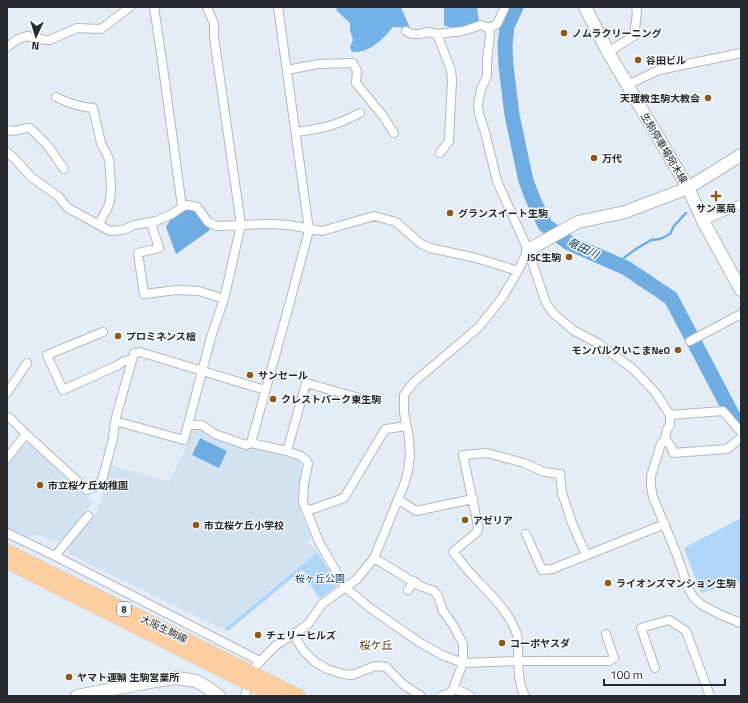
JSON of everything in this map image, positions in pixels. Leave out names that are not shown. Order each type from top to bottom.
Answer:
[{"type":"main road","points":[[7,546],[35,565]]},
{"type":"main road","name":"大阪生駒線","points":[[7,551],[262,684],[299,696]]},
{"type":"main road","name":"大阪生駒線","points":[[7,562],[45,582],[239,672]]},
{"type":"main road","points":[[7,568],[45,582]]},
{"type":"main road","name":"大阪生駒線","points":[[262,684],[274,696]]},
{"type":"street","points":[[7,47],[18,39],[27,36],[50,40],[77,28],[101,29],[130,7]]},
{"type":"street","points":[[154,7],[182,207]]},
{"type":"street","points":[[115,421],[184,440],[211,337],[224,299],[242,224],[214,37],[214,24],[207,7]]},
{"type":"street","points":[[251,442],[292,298],[309,230],[278,7]]},
{"type":"street","points":[[406,31],[412,34],[428,32],[437,34],[463,31],[482,25],[489,28],[497,24],[505,7]]},
{"type":"street","name":"生駒停車場宛木線","points":[[588,7],[608,52],[688,188],[703,221],[741,290]]},
{"type":"street","points":[[608,52],[634,36],[637,13],[636,7]]},
{"type":"street","points":[[489,28],[490,36],[486,60],[487,76],[481,89],[478,104],[479,114],[497,181],[528,250],[541,293],[553,313],[573,330],[599,344],[633,369],[655,392],[670,415],[670,425],[667,429],[665,439],[661,444],[651,476],[653,497],[665,524],[689,590],[694,598],[702,606],[741,622]]},
{"type":"street","points":[[437,34],[451,70],[452,80],[449,141],[440,153]]},
{"type":"street","points":[[627,85],[659,70],[741,53]]},
{"type":"street","points":[[287,70],[318,64],[353,63],[358,71],[356,83],[383,116],[394,133]]},
{"type":"street","points":[[56,97],[66,102],[93,108],[101,143],[109,160],[110,187],[108,207],[99,224]]},
{"type":"street","points":[[296,132],[332,126],[360,113]]},
{"type":"street","points":[[7,130],[19,131],[26,127],[30,128],[48,146],[64,169]]},
{"type":"street","points":[[7,152],[31,177],[58,196],[68,208],[110,231],[116,232],[134,225],[151,223],[188,205],[197,207],[208,222],[217,226],[242,224],[289,225],[309,230],[322,231],[374,216],[396,222],[422,244],[430,248],[476,258],[518,271]]},
{"type":"street","points":[[245,696],[254,668],[260,661],[275,646],[294,635],[309,623],[322,604],[357,579],[374,558],[408,471],[410,456],[409,438],[404,412],[404,396],[414,382],[479,327],[502,298],[518,271],[528,250],[578,222],[625,212],[688,188],[741,155]]},
{"type":"street","points":[[703,221],[741,204]]},
{"type":"street","points":[[151,223],[159,248],[138,253],[144,294],[177,290],[199,291],[224,299]]},
{"type":"street","points":[[690,341],[741,314]]},
{"type":"street","points":[[103,332],[46,355],[63,390],[124,361],[131,360]]},
{"type":"street","points":[[7,417],[87,490],[96,486],[102,480],[113,439],[115,421],[134,353],[140,352],[265,390]]},
{"type":"street","points":[[7,393],[27,363]]},
{"type":"street","points":[[288,451],[306,383],[363,399]]},
{"type":"street","points":[[670,415],[723,412],[741,432]]},
{"type":"street","points":[[188,425],[202,425],[215,434],[246,445],[251,442],[288,451],[301,456],[307,461],[302,497],[319,542],[345,587],[370,608],[419,642],[442,655],[463,663],[518,661],[609,661],[614,658],[606,634]]},
{"type":"street","points":[[307,512],[344,498],[384,430],[406,426]]},
{"type":"street","points":[[7,458],[26,434]]},
{"type":"street","points":[[665,439],[671,446],[673,453],[727,449],[741,438]]},
{"type":"street","points":[[525,696],[521,687],[517,633],[510,619],[498,602],[472,575],[453,552],[477,532],[478,526],[463,455],[487,453],[524,463],[544,472],[560,474],[563,498],[586,556]]},
{"type":"street","points":[[398,499],[416,511],[473,499]]},
{"type":"street","points":[[55,556],[88,516]]},
{"type":"street","points":[[526,534],[542,570],[552,569],[665,524]]},
{"type":"street","points":[[7,533],[260,661]]},
{"type":"street","points":[[374,558],[420,586],[434,591],[438,596],[443,611],[454,625],[463,644],[463,663],[453,689],[450,693],[441,696]]},
{"type":"street","points":[[408,590],[414,581]]},
{"type":"street","points":[[655,668],[641,628],[669,620],[686,631],[710,696]]},
{"type":"street","points":[[294,635],[303,650],[315,662],[327,670],[352,675],[375,666],[386,667],[404,685],[421,696]]},
{"type":"street","points":[[77,696],[176,678],[196,681],[219,696]]},
{"type":"street","points":[[453,689],[470,696]]},
{"type":"shaded area","points":[[336,7],[401,7],[410,28],[393,27],[375,45],[358,52],[352,52],[350,47],[353,40],[350,30],[350,23],[337,11]]},
{"type":"shaded area","points":[[444,7],[477,7],[479,22],[457,28],[448,27],[444,25]]},
{"type":"shaded area","points":[[193,208],[210,230],[176,254],[166,227],[171,219],[177,214]]},
{"type":"shaded area","name":"市立桜ケ丘小学校","points":[[197,429],[217,439],[249,450],[256,446],[295,458],[300,462],[302,472],[299,490],[299,504],[301,513],[311,536],[308,543],[317,551],[223,629],[69,554],[68,548],[98,510],[111,465],[169,482],[187,445],[190,432]]},
{"type":"shaded area","points":[[200,438],[227,451],[219,468],[192,455]]},
{"type":"shaded area","name":"市立桜ケ丘幼稚園","points":[[25,444],[29,444],[94,503],[60,542],[37,535],[25,538],[7,528],[7,466]]},
{"type":"green space","points":[[741,518],[741,582],[701,593],[684,548]]},
{"type":"green space","name":"桜ヶ丘公園","points":[[317,552],[337,584],[336,587],[319,599],[302,570],[228,631],[224,629]]},
{"type":"waterway","name":"竜田川","points":[[516,7],[507,26],[505,46],[512,115],[526,181],[545,225],[569,243],[626,268],[671,298],[733,416],[741,425]]},
{"type":"waterway","points":[[619,264],[625,257],[651,240],[660,239],[670,234],[674,226],[686,213]]},
{"type":"place","name":"ノムラクリーニング","points":[[564,33]]},
{"type":"place","name":"谷田ビル","points":[[638,60]]},
{"type":"place","name":"天理教生駒大教会","points":[[708,98]]},
{"type":"place","name":"万代","points":[[594,158]]},
{"type":"place","name":"サン薬局","points":[[716,196]]},
{"type":"place","name":"グランスイート生駒","points":[[450,213]]},
{"type":"place","name":"JSC生駒","points":[[569,257]]},
{"type":"place","name":"プロミネンス檜","points":[[118,336]]},
{"type":"place","name":"モンパルクいこまNeO","points":[[678,350]]},
{"type":"place","name":"サンセール","points":[[250,375]]},
{"type":"place","name":"クレストパーク東生駒","points":[[273,399]]},
{"type":"place","name":"市立桜ケ丘幼稚園","points":[[40,485]]},
{"type":"place","name":"アゼリア","points":[[465,520]]},
{"type":"place","name":"市立桜ケ丘小学校","points":[[196,525]]},
{"type":"place","name":"ライオンズマンション生駒","points":[[608,583]]},
{"type":"place","name":"チェリーヒルズ","points":[[258,635]]},
{"type":"place","name":"コーポヤスダ","points":[[502,643]]},
{"type":"place","name":"ヤマト運輸 生駒営業所","points":[[69,677]]},
{"type":"district","name":"桜ケ丘","points":[[376,645]]}]
